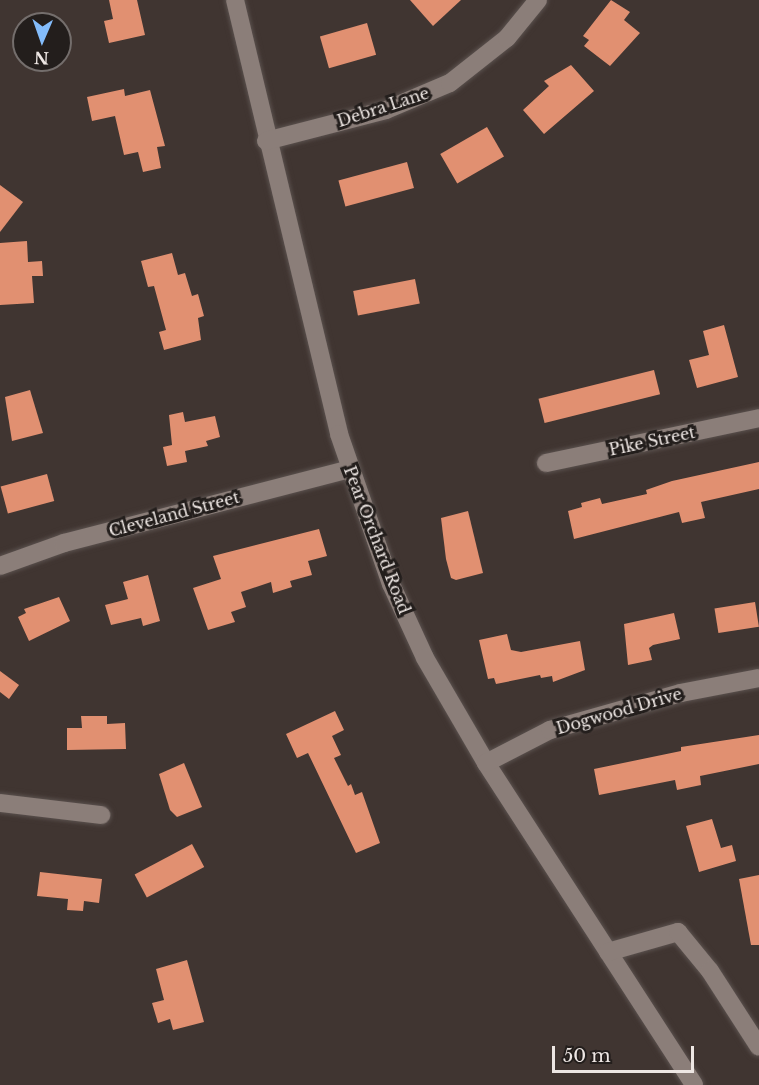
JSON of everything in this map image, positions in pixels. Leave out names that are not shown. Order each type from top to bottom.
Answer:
[{"type":"street","name":"Pear Orchard Road","points":[[235,0],[266,141],[350,469],[391,584],[425,658],[486,763],[694,1085]]},
{"type":"street","name":"Debra Lane","points":[[266,141],[386,110],[450,83],[507,38],[538,0]]},
{"type":"street","name":"Pike Street","points":[[546,463],[759,418]]},
{"type":"street","name":"Cleveland Street","points":[[0,566],[64,543],[350,469]]},
{"type":"street","name":"Dogwood Drive","points":[[486,763],[561,727],[681,693],[759,678]]},
{"type":"street","points":[[0,803],[101,814]]},
{"type":"street","points":[[608,952],[678,932],[759,1047]]},
{"type":"building","points":[[109,0],[137,0],[145,35],[109,43],[104,21],[113,19]]},
{"type":"building","points":[[410,0],[461,0],[433,26]]},
{"type":"building","points":[[611,0],[630,12],[624,20],[640,33],[610,66],[584,46],[589,40],[583,36]]},
{"type":"building","points":[[367,23],[376,55],[329,68],[320,37]]},
{"type":"building","points":[[571,65],[594,91],[544,134],[523,110],[549,86],[544,81]]},
{"type":"building","points":[[124,89],[125,96],[150,90],[165,146],[157,147],[161,168],[143,172],[138,152],[124,155],[115,116],[92,121],[87,97]]},
{"type":"building","points":[[487,127],[504,156],[457,183],[440,154]]},
{"type":"building","points":[[407,162],[414,188],[345,206],[338,180]]},
{"type":"building","points":[[0,185],[23,202],[0,232]]},
{"type":"building","points":[[27,241],[28,262],[42,261],[43,276],[32,276],[34,303],[0,305],[0,243]]},
{"type":"building","points":[[172,253],[178,275],[185,273],[192,296],[198,294],[204,316],[198,318],[201,340],[164,350],[159,332],[166,330],[154,286],[148,287],[141,261]]},
{"type":"building","points":[[415,279],[420,304],[358,316],[353,291]]},
{"type":"building","points":[[724,325],[738,377],[697,388],[689,360],[709,355],[703,331]]},
{"type":"building","points":[[654,370],[660,394],[545,423],[539,399]]},
{"type":"building","points":[[30,390],[43,433],[12,441],[5,397]]},
{"type":"building","points":[[183,412],[185,422],[215,416],[220,437],[206,441],[208,446],[185,451],[187,462],[167,466],[163,447],[172,445],[169,415]]},
{"type":"building","points":[[759,462],[759,489],[701,502],[705,518],[682,523],[679,512],[574,539],[568,511],[582,507],[581,503],[600,498],[602,504],[647,494],[646,490],[672,481]]},
{"type":"building","points":[[47,474],[54,501],[8,513],[1,486]]},
{"type":"building","points":[[468,511],[483,573],[456,580],[451,578],[446,559],[441,518]]},
{"type":"building","points":[[319,529],[327,556],[308,561],[312,575],[290,581],[292,587],[273,593],[271,582],[241,592],[246,607],[231,612],[235,622],[208,630],[193,588],[221,579],[213,556]]},
{"type":"building","points":[[148,575],[160,621],[143,626],[141,618],[111,625],[105,605],[128,599],[123,582]]},
{"type":"building","points":[[59,597],[70,621],[29,641],[18,617],[26,613],[24,609]]},
{"type":"building","points":[[755,602],[759,627],[718,633],[715,608]]},
{"type":"building","points":[[674,613],[680,639],[653,645],[649,648],[652,660],[628,665],[624,624]]},
{"type":"building","points":[[507,634],[511,650],[521,652],[580,641],[585,670],[553,682],[552,676],[541,678],[540,675],[496,684],[494,678],[488,679],[479,640]]},
{"type":"building","points":[[0,671],[19,685],[9,699],[0,692]]},
{"type":"building","points":[[335,711],[344,730],[332,736],[341,755],[334,758],[348,786],[351,784],[355,795],[362,792],[380,843],[356,853],[308,753],[297,758],[286,734]]},
{"type":"building","points":[[81,716],[107,716],[107,724],[125,723],[126,749],[67,750],[67,728],[82,728]]},
{"type":"building","points":[[759,735],[759,764],[700,776],[701,785],[677,790],[675,780],[599,795],[594,769],[681,751],[681,747]]},
{"type":"building","points":[[184,763],[202,807],[177,817],[170,810],[159,774]]},
{"type":"building","points":[[712,819],[721,848],[732,845],[736,861],[699,872],[686,826]]},
{"type":"building","points":[[192,844],[204,867],[147,897],[135,875]]},
{"type":"building","points":[[40,872],[102,879],[99,903],[84,901],[83,911],[67,910],[68,899],[37,896]]},
{"type":"building","points":[[759,875],[759,945],[751,945],[739,879]]},
{"type":"building","points":[[187,960],[204,1022],[173,1030],[170,1019],[158,1023],[152,1003],[164,1000],[156,969]]}]
